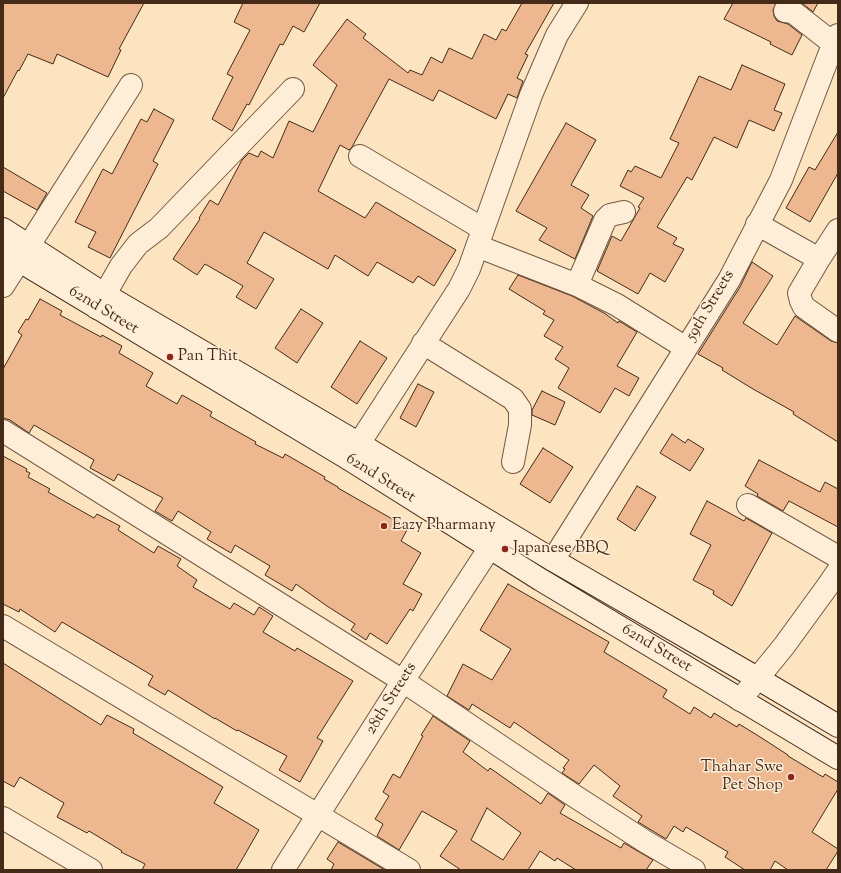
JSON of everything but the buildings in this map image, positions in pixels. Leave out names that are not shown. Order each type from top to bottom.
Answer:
[{"type":"street","points":[[354,451],[459,289],[469,269],[531,94],[557,35],[577,3]]},
{"type":"street","points":[[785,11],[793,12],[836,40]]},
{"type":"street","name":"59th Streets","points":[[553,560],[729,280],[781,180],[826,62],[836,40]]},
{"type":"street","points":[[3,286],[18,252],[131,85]]},
{"type":"street","points":[[100,301],[121,266],[138,244],[159,228],[293,89]]},
{"type":"street","points":[[360,156],[480,238],[617,305],[686,348]]},
{"type":"street","points":[[577,285],[605,220],[610,215],[624,212]]},
{"type":"street","points":[[757,224],[819,260]]},
{"type":"street","name":"62nd Street","points":[[3,229],[18,252],[100,301],[354,451],[502,529],[838,726]]},
{"type":"street","points":[[838,230],[800,294],[804,307],[838,331]]},
{"type":"street","points":[[424,343],[513,398],[520,409],[520,425],[513,462]]},
{"type":"street","points":[[3,431],[403,680],[582,801],[646,842],[694,870]]},
{"type":"street","name":"62nd Street","points":[[354,451],[490,548],[838,758]]},
{"type":"street","points":[[748,505],[838,557]]},
{"type":"street","name":"28th Streets","points":[[283,870],[319,816],[403,680],[502,529]]},
{"type":"street","points":[[740,700],[784,646],[838,571]]},
{"type":"street","points":[[3,626],[409,870]]},
{"type":"street","points":[[3,818],[91,870]]},
{"type":"place","name":"Pan Thit","points":[[170,357]]},
{"type":"place","name":"Eazy Pharmany","points":[[384,526]]},
{"type":"place","name":"Japanese BBQ","points":[[505,549]]},
{"type":"place","name":"Thahar Swe Pet Shop","points":[[791,777]]}]
